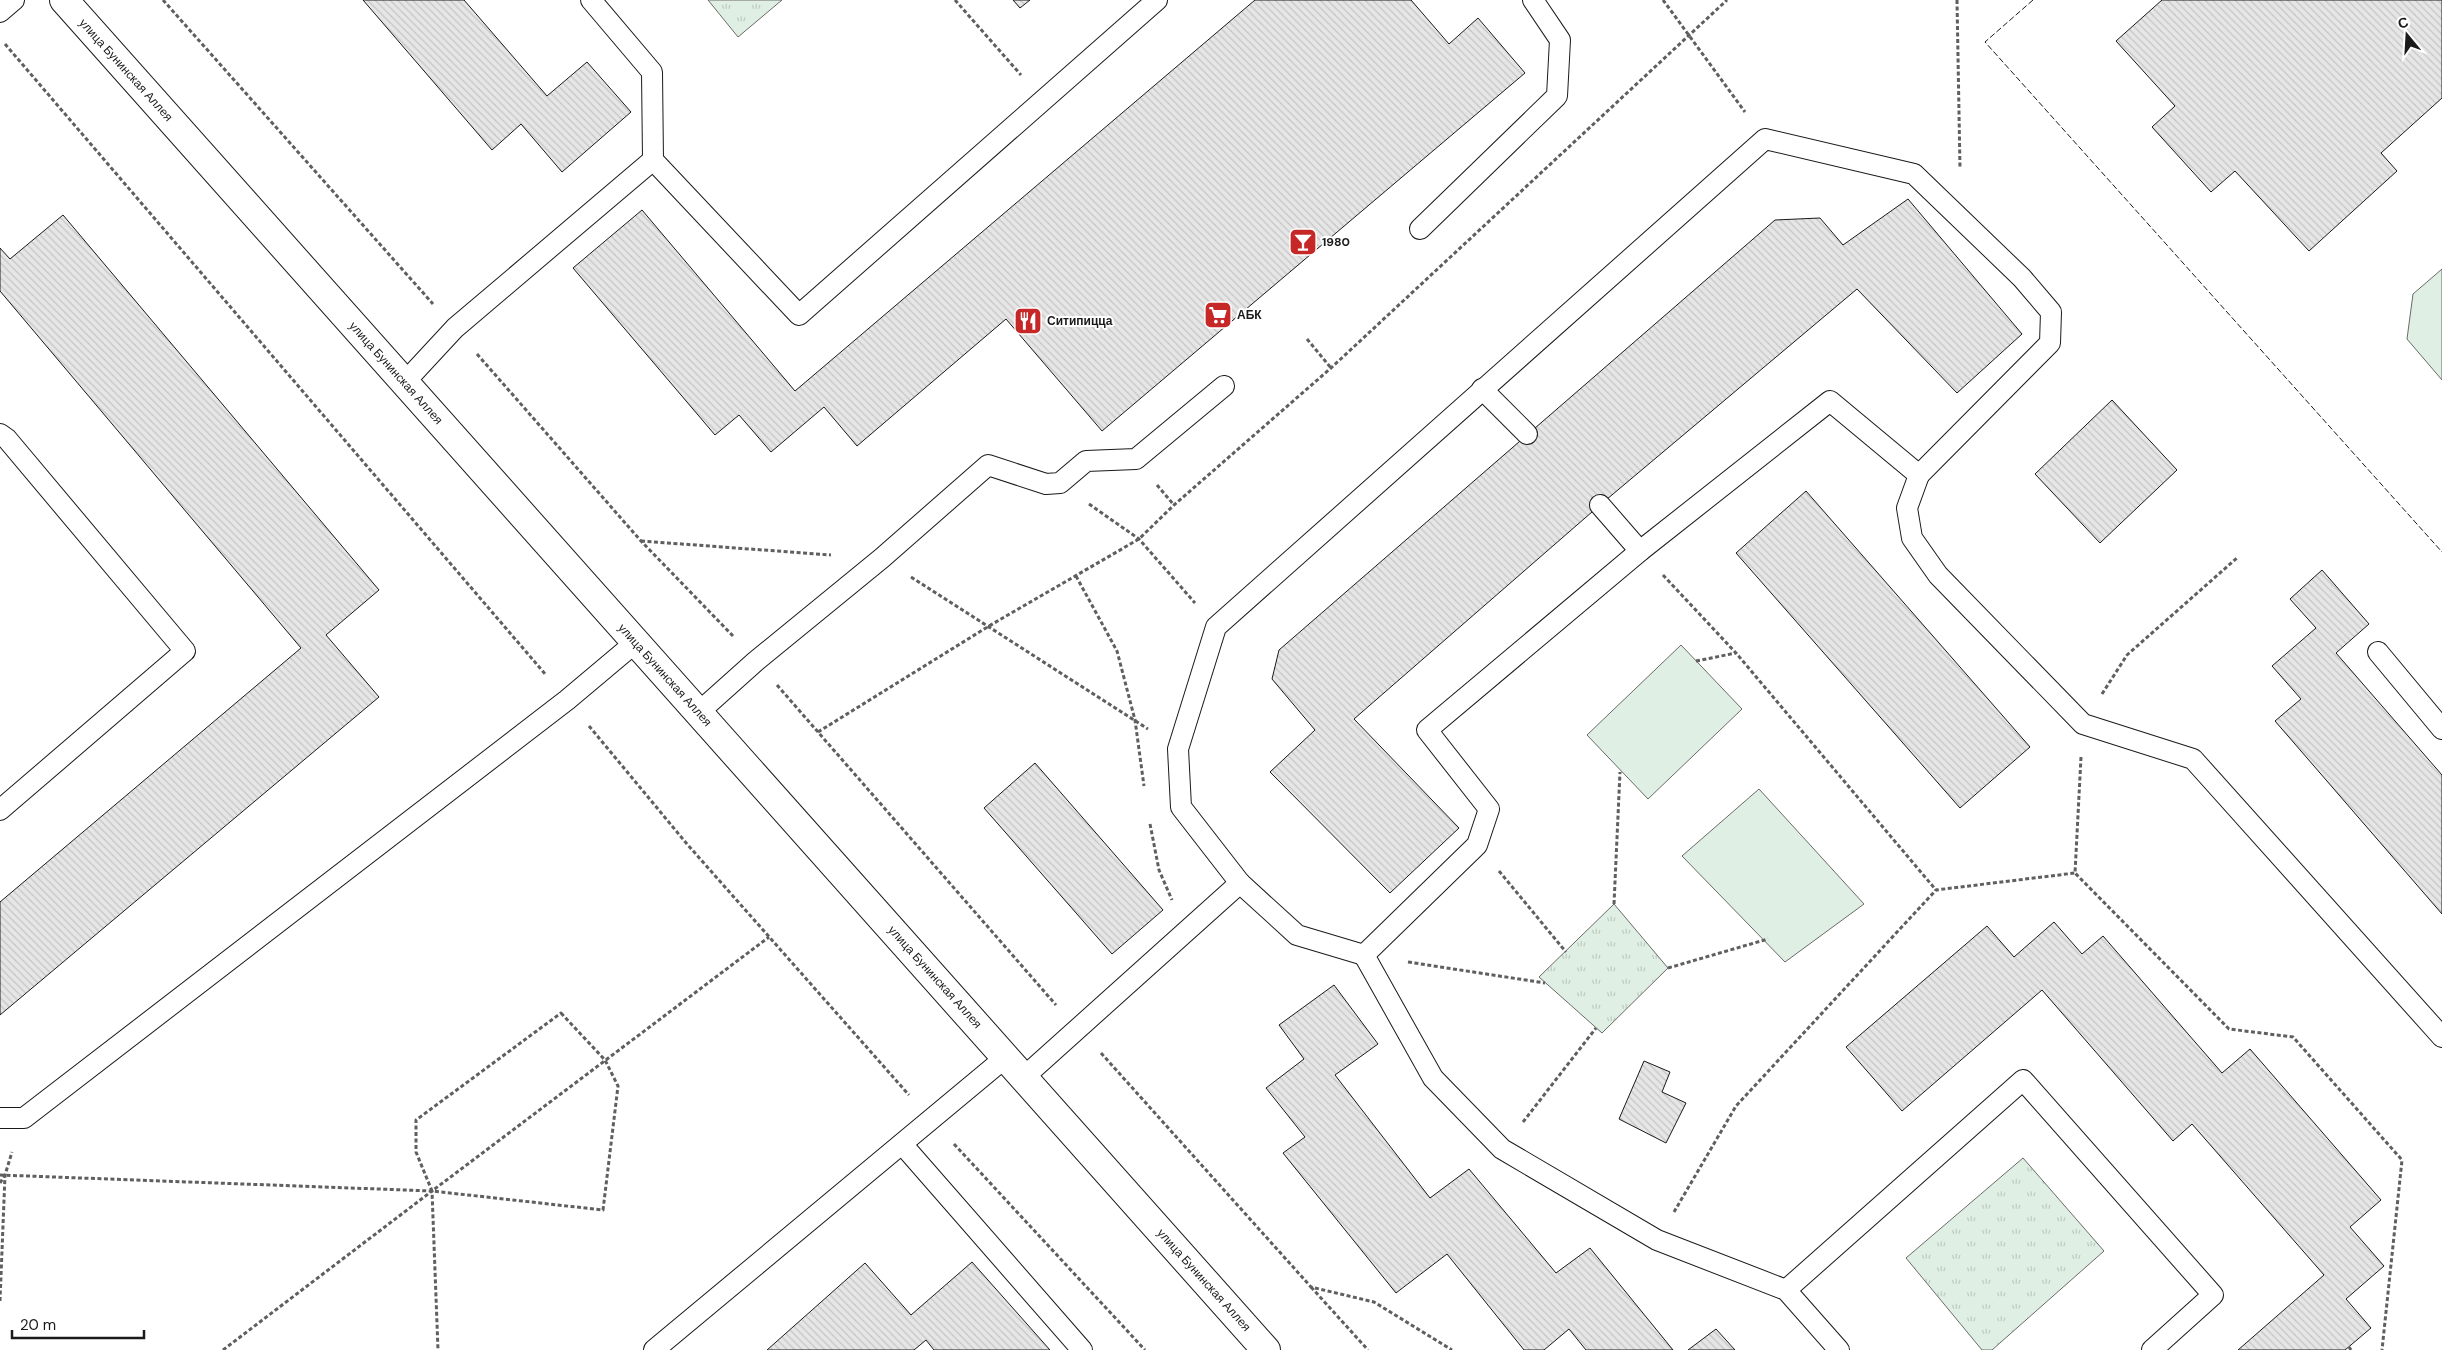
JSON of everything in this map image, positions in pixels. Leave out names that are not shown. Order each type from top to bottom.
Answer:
[{"type":"street","name":"улица Бунинская Аллея","points":[[64,0],[1266,1350]]},
{"type":"lane","points":[[0,12],[14,0]]},
{"type":"lane","points":[[591,0],[652,72],[653,160],[799,315],[1157,0]]},
{"type":"lane","points":[[1420,229],[1557,96],[1560,40],[1533,0]]},
{"type":"lane","points":[[1839,1350],[1786,1290],[1657,1240],[1502,1149],[1433,1078],[1364,955],[1297,935],[1240,883],[1181,807],[1178,749],[1216,627],[1765,139],[1914,174],[2022,278],[2051,312],[2050,343],[1919,475],[1907,508],[1912,538],[1938,575],[2083,724],[2193,759],[2439,1028]]},
{"type":"lane","points":[[404,383],[455,328],[653,160]]},
{"type":"lane","points":[[699,712],[756,661],[882,558],[988,465],[1046,484],[1060,483],[1086,461],[1136,459],[1224,386]]},
{"type":"lane","points":[[1482,389],[1528,434]]},
{"type":"lane","points":[[1364,955],[1477,845],[1489,809],[1427,730],[1640,551],[1830,401],[1919,475]]},
{"type":"lane","points":[[0,434],[185,651],[0,810]]},
{"type":"lane","points":[[1600,505],[1640,551]]},
{"type":"lane","points":[[0,1118],[24,1118],[567,700],[636,642]]},
{"type":"lane","points":[[2378,652],[2442,729]]},
{"type":"lane","points":[[654,1350],[902,1144],[1015,1067],[1078,1028],[1240,883]]},
{"type":"lane","points":[[1786,1290],[2023,1080],[2213,1295],[2152,1350]]},
{"type":"lane","points":[[902,1144],[1082,1350]]},
{"type":"path","points":[[163,0],[455,328],[640,541],[756,661],[1078,1028],[1368,1350]]},
{"type":"path","points":[[955,0],[1043,100]]},
{"type":"path","points":[[1663,0],[1765,139]]},
{"type":"path","points":[[818,732],[989,626],[1139,539],[1331,368],[1687,35],[1728,0]]},
{"type":"path","points":[[1957,0],[1960,218]]},
{"type":"path","points":[[1307,339],[1331,368]]},
{"type":"path","points":[[1060,483],[1139,539],[1216,627]]},
{"type":"path","points":[[640,541],[882,558],[1178,749]]},
{"type":"path","points":[[1640,551],[1736,653],[1936,890]]},
{"type":"path","points":[[2238,557],[2128,655],[2083,724],[2075,873],[2229,1029],[2293,1036],[2402,1160],[2382,1350]]},
{"type":"path","points":[[1076,576],[1117,651],[1135,720],[1144,788]]},
{"type":"path","points":[[1696,661],[1736,653]]},
{"type":"path","points":[[1614,904],[1620,772]]},
{"type":"path","points":[[1148,815],[1159,870],[1173,902]]},
{"type":"path","points":[[1477,845],[1566,952]]},
{"type":"path","points":[[1657,1240],[1736,1106],[1936,890],[2075,873]]},
{"type":"path","points":[[223,1350],[769,937]]},
{"type":"path","points":[[1668,968],[1768,939]]},
{"type":"path","points":[[1364,955],[1545,983]]},
{"type":"path","points":[[0,1175],[432,1191],[603,1210],[618,1086],[605,1060],[561,1013],[416,1120],[416,1152],[432,1191],[438,1350]]},
{"type":"path","points":[[1502,1149],[1596,1028]]},
{"type":"path","points":[[0,1183],[5,1175],[24,1118]]},
{"type":"path","points":[[0,1301],[5,1175]]},
{"type":"path","points":[[1311,1287],[1374,1302],[1452,1350]]},
{"type":"green space","points":[[708,0],[782,0],[738,37]]},
{"type":"green space","points":[[2442,269],[2442,380],[2407,339],[2413,294]]},
{"type":"green space","points":[[1681,645],[1742,709],[1648,799],[1587,735]]},
{"type":"green space","points":[[1759,789],[1864,904],[1785,962],[1682,856]]},
{"type":"green space","points":[[1614,904],[1668,968],[1602,1033],[1539,977]]},
{"type":"green space","points":[[2023,1158],[2104,1251],[1992,1350],[1982,1350],[1906,1258]]},
{"type":"building","points":[[363,0],[464,0],[547,96],[587,62],[631,112],[562,172],[521,124],[492,150]]},
{"type":"building","points":[[1013,0],[1030,0],[1020,8]]},
{"type":"building","points":[[1255,0],[1411,0],[1449,44],[1478,18],[1525,73],[1102,431],[1006,319],[857,446],[824,407],[771,452],[739,415],[715,435],[573,268],[642,210],[795,391]]},
{"type":"building","points":[[2162,0],[2442,0],[2442,98],[2381,153],[2397,171],[2309,251],[2235,171],[2211,192],[2152,127],[2175,106],[2116,41]]},
{"type":"building","points":[[1908,199],[2022,334],[1957,393],[1857,289],[1600,505],[1354,719],[1459,828],[1390,893],[1270,772],[1315,730],[1272,679],[1279,650],[1775,220],[1820,218],[1843,245]]},
{"type":"building","points":[[63,215],[379,590],[326,635],[379,697],[0,1015],[0,902],[301,648],[0,291],[0,248],[10,259]]},
{"type":"building","points":[[2112,400],[2177,470],[2100,543],[2035,474]]},
{"type":"building","points":[[1806,491],[2030,747],[1960,808],[1736,553]]},
{"type":"building","points":[[2322,570],[2369,624],[2336,653],[2442,775],[2442,914],[2275,721],[2301,699],[2272,666],[2316,628],[2290,599]]},
{"type":"building","points":[[1035,763],[1163,910],[1112,954],[984,808]]},
{"type":"building","points":[[2054,922],[2082,954],[2103,936],[2222,1073],[2250,1049],[2381,1200],[2350,1227],[2384,1266],[2346,1299],[2371,1328],[2345,1350],[2238,1350],[2324,1275],[2192,1124],[2173,1141],[2042,990],[1902,1111],[1846,1047],[1987,926],[2014,957]]},
{"type":"building","points":[[1334,985],[1378,1044],[1335,1075],[1430,1198],[1469,1169],[1556,1273],[1590,1248],[1673,1350],[1586,1350],[1569,1329],[1544,1350],[1524,1350],[1447,1254],[1396,1293],[1283,1153],[1305,1137],[1266,1088],[1304,1059],[1279,1025]]},
{"type":"building","points":[[1644,1061],[1670,1072],[1662,1092],[1686,1103],[1666,1143],[1619,1119]]},
{"type":"building","points":[[972,1262],[1050,1350],[934,1350],[926,1340],[914,1350],[767,1350],[865,1263],[911,1315]]},
{"type":"building","points":[[1716,1329],[1735,1350],[1688,1350]]},
{"type":"fence","points":[[2033,0],[1985,42],[2442,552]]},
{"type":"place","name":"1980","points":[[1303,242]]},
{"type":"place","name":"АБК","points":[[1218,315]]},
{"type":"place","name":"Ситипицца","points":[[1028,321]]}]
